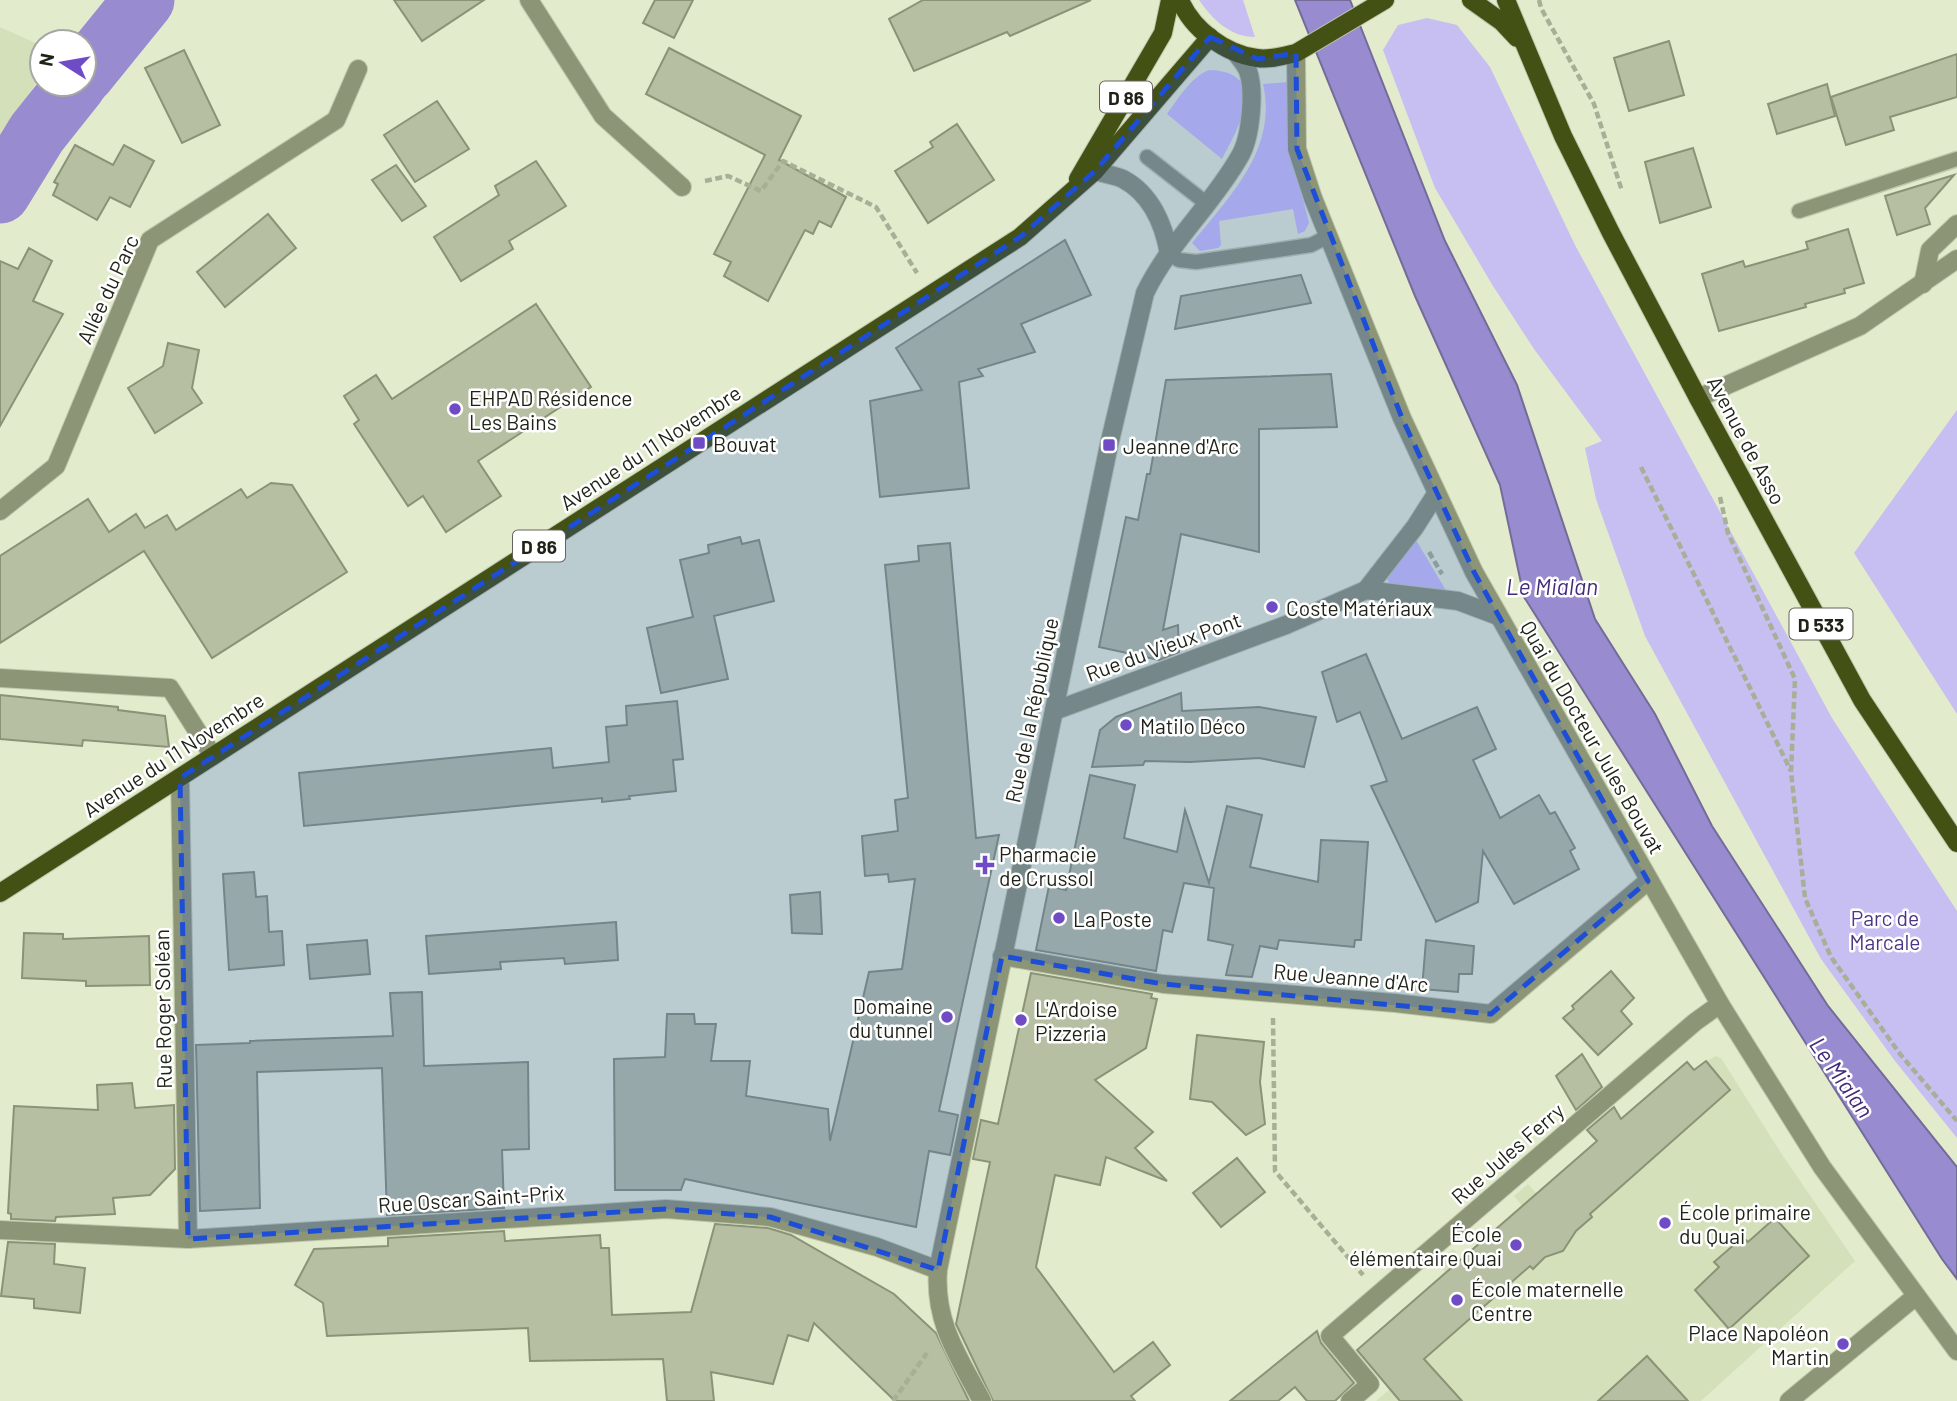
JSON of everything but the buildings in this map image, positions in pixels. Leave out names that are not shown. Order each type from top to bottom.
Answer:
[{"type":"main road","name":"Avenue du 11 Novembre","points":[[1072,191],[1163,33],[1170,0]]},
{"type":"main road","points":[[1180,0],[1189,18],[1210,37],[1236,53],[1258,58],[1279,57],[1299,51],[1385,0]]},
{"type":"main road","name":"Avenue de Asso","points":[[1471,0],[1502,22],[1524,45]]},
{"type":"main road","name":"Avenue de Asso","points":[[1506,0],[1563,136],[1698,398],[1862,700],[1957,843]]},
{"type":"main road","name":"Avenue du 11 Novembre","points":[[0,893],[1020,237],[1096,171],[1210,37]]},
{"type":"street","points":[[529,0],[603,116],[682,187]]},
{"type":"street","name":"Quai du Docteur Jules Bouvat","points":[[1299,51],[1297,149],[1402,418],[1436,494],[1499,617],[1720,1004],[1822,1167],[1957,1352]]},
{"type":"street","name":"Rue de la République","points":[[982,1401],[943,1322],[936,1292],[937,1270],[1109,446],[1145,293],[1155,271],[1242,154],[1251,121],[1248,71],[1236,53]]},
{"type":"street","name":"Allée du Parc","points":[[0,511],[56,466],[150,240],[336,120],[358,69]]},
{"type":"street","points":[[1096,171],[1122,179],[1140,191],[1150,203],[1165,231],[1169,254]]},
{"type":"street","points":[[1923,284],[1930,250],[1957,224]]},
{"type":"street","points":[[1698,398],[1860,326],[1957,259]]},
{"type":"street","name":"Rue du Vieux Pont","points":[[1054,711],[1286,625],[1366,590],[1415,527],[1436,494]]},
{"type":"street","points":[[1366,590],[1458,601],[1499,617]]},
{"type":"street","points":[[0,678],[170,688],[213,756]]},
{"type":"street","name":"Rue Roger Soléan","points":[[180,778],[188,1239]]},
{"type":"street","name":"Rue Jeanne d'Arc","points":[[1002,956],[1163,984],[1490,1014],[1648,881]]},
{"type":"street","name":"Rue Jules Ferry","points":[[1350,1401],[1370,1384],[1330,1336],[1695,1022],[1720,1004]]},
{"type":"street","name":"Rue Oscar Saint-Prix","points":[[0,1230],[188,1239],[666,1209],[770,1217],[877,1247],[937,1270]]},
{"type":"street","points":[[1789,1401],[1916,1296]]},
{"type":"lane","points":[[1147,157],[1206,203]]},
{"type":"lane","points":[[1799,211],[1957,159]]},
{"type":"lane","points":[[1169,254],[1179,260],[1196,262],[1311,245],[1329,236]]},
{"type":"path","points":[[1539,0],[1594,104],[1622,192]]},
{"type":"path","points":[[682,187],[728,176],[761,191],[783,161],[876,207],[930,294]]},
{"type":"path","points":[[1641,467],[1791,772]]},
{"type":"path","points":[[1719,492],[1728,533],[1795,680],[1791,772],[1805,898],[1831,957],[1899,1054],[1957,1121]]},
{"type":"path","points":[[1415,527],[1458,601]]},
{"type":"path","points":[[1273,993],[1275,1171],[1379,1294]]},
{"type":"path","points":[[893,1401],[934,1344]]},
{"type":"highlighted area","points":[[1210,37],[1258,59],[1296,53],[1297,149],[1402,418],[1474,572],[1648,881],[1491,1014],[1163,984],[1002,956],[938,1270],[770,1217],[666,1209],[188,1239],[180,778],[1020,237],[1095,171]]},
{"type":"shaded area","points":[[0,27],[28,40],[28,96],[0,142]]},
{"type":"shaded area","name":"École primaire du Quai","points":[[1715,1056],[1721,1058],[1781,1153],[1855,1261],[1701,1401],[1376,1401],[1390,1389],[1363,1357],[1374,1347],[1368,1340],[1445,1272],[1438,1263],[1453,1249],[1461,1258],[1522,1206],[1514,1196],[1528,1184],[1537,1194],[1597,1142],[1588,1131],[1611,1127]]},
{"type":"green space","points":[[1199,0],[1243,0],[1255,37],[1238,34],[1222,26]]},
{"type":"green space","name":"Parc de Marcale","points":[[1427,18],[1457,25],[1490,67],[1575,245],[1832,718],[1957,911],[1957,1138],[1895,1061],[1821,959],[1645,636],[1596,499],[1585,448],[1602,441],[1534,349],[1435,188],[1383,50],[1398,25]]},
{"type":"green space","points":[[1209,70],[1228,73],[1240,80],[1245,91],[1242,117],[1222,159],[1167,114],[1191,83]]},
{"type":"green space","points":[[1288,82],[1290,148],[1309,223],[1305,231],[1298,234],[1293,209],[1219,221],[1221,245],[1200,251],[1192,243],[1235,189],[1257,150],[1264,130],[1266,108],[1263,84]]},
{"type":"green space","points":[[1957,410],[1957,714],[1854,553]]},
{"type":"green space","points":[[1416,540],[1448,594],[1390,585],[1387,579]]},
{"type":"water","name":"Le Mialan","points":[[1295,0],[1350,0],[1445,241],[1517,385],[1595,619],[1655,714],[1712,826],[1828,1006],[1957,1167],[1957,1279],[1524,597],[1500,485],[1415,296]]},
{"type":"waterway","points":[[98,57],[144,0]]},
{"type":"waterway","points":[[0,193],[37,133],[65,98]]},
{"type":"place","name":"EHPAD Résidence Les Bains","points":[[455,409]]},
{"type":"place","name":"Bouvat","points":[[699,443]]},
{"type":"place","name":"Jeanne d'Arc","points":[[1109,445]]},
{"type":"place","name":"Coste Matériaux","points":[[1272,607]]},
{"type":"place","name":"Matilo Déco","points":[[1126,725]]},
{"type":"place","name":"Pharmacie de Crussol","points":[[985,865]]},
{"type":"place","name":"La Poste","points":[[1059,918]]},
{"type":"place","name":"Domaine du tunnel","points":[[947,1017]]},
{"type":"place","name":"L'Ardoise Pizzeria","points":[[1021,1020]]},
{"type":"place","name":"École primaire du Quai","points":[[1665,1223]]},
{"type":"place","name":"École élémentaire Quai","points":[[1516,1245]]},
{"type":"place","name":"École maternelle Centre","points":[[1457,1300]]},
{"type":"place","name":"Place Napoléon Martin","points":[[1843,1344]]}]
